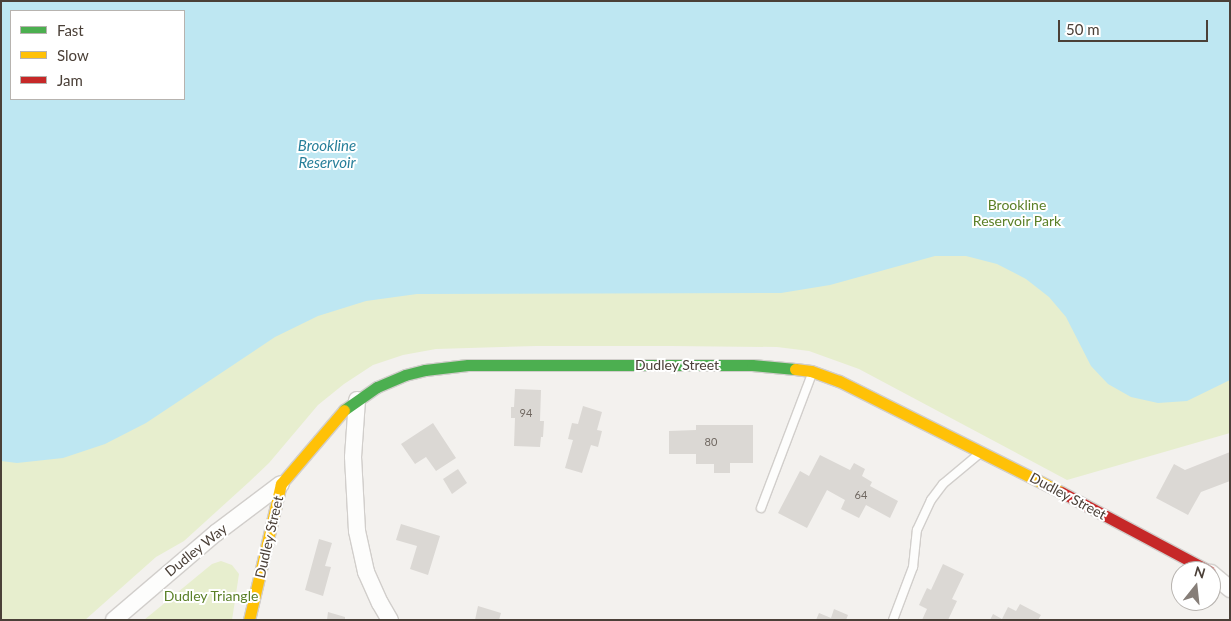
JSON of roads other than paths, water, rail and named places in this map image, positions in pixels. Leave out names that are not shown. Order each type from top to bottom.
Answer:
[{"type":"street","name":"Dudley Street","points":[[249,620],[281,484],[339,414],[357,400],[377,387],[405,375],[453,366],[752,365],[779,366],[813,372],[847,385],[983,451],[1193,561]]},
{"type":"street","points":[[357,400],[353,457],[356,530],[366,572],[390,620]]},
{"type":"street","name":"Dudley Way","points":[[114,620],[216,533],[281,484]]},
{"type":"lane","points":[[761,508],[813,372]]},
{"type":"lane","points":[[893,620],[912,567],[917,530],[931,500],[943,484],[983,451]]},
{"type":"water","name":"Brookline Reservoir","points":[[1,1],[1230,1],[1230,380],[1187,401],[1158,403],[1131,397],[1108,384],[1091,366],[1066,317],[1049,297],[1026,279],[997,264],[966,256],[935,256],[830,285],[781,293],[417,294],[366,301],[318,316],[275,337],[146,423],[105,444],[63,458],[17,463],[1,461]]},
{"type":"park label","name":"Brookline Reservoir Park","points":[[1017,214]]},
{"type":"park label","name":"Dudley Triangle","points":[[211,596]]}]
